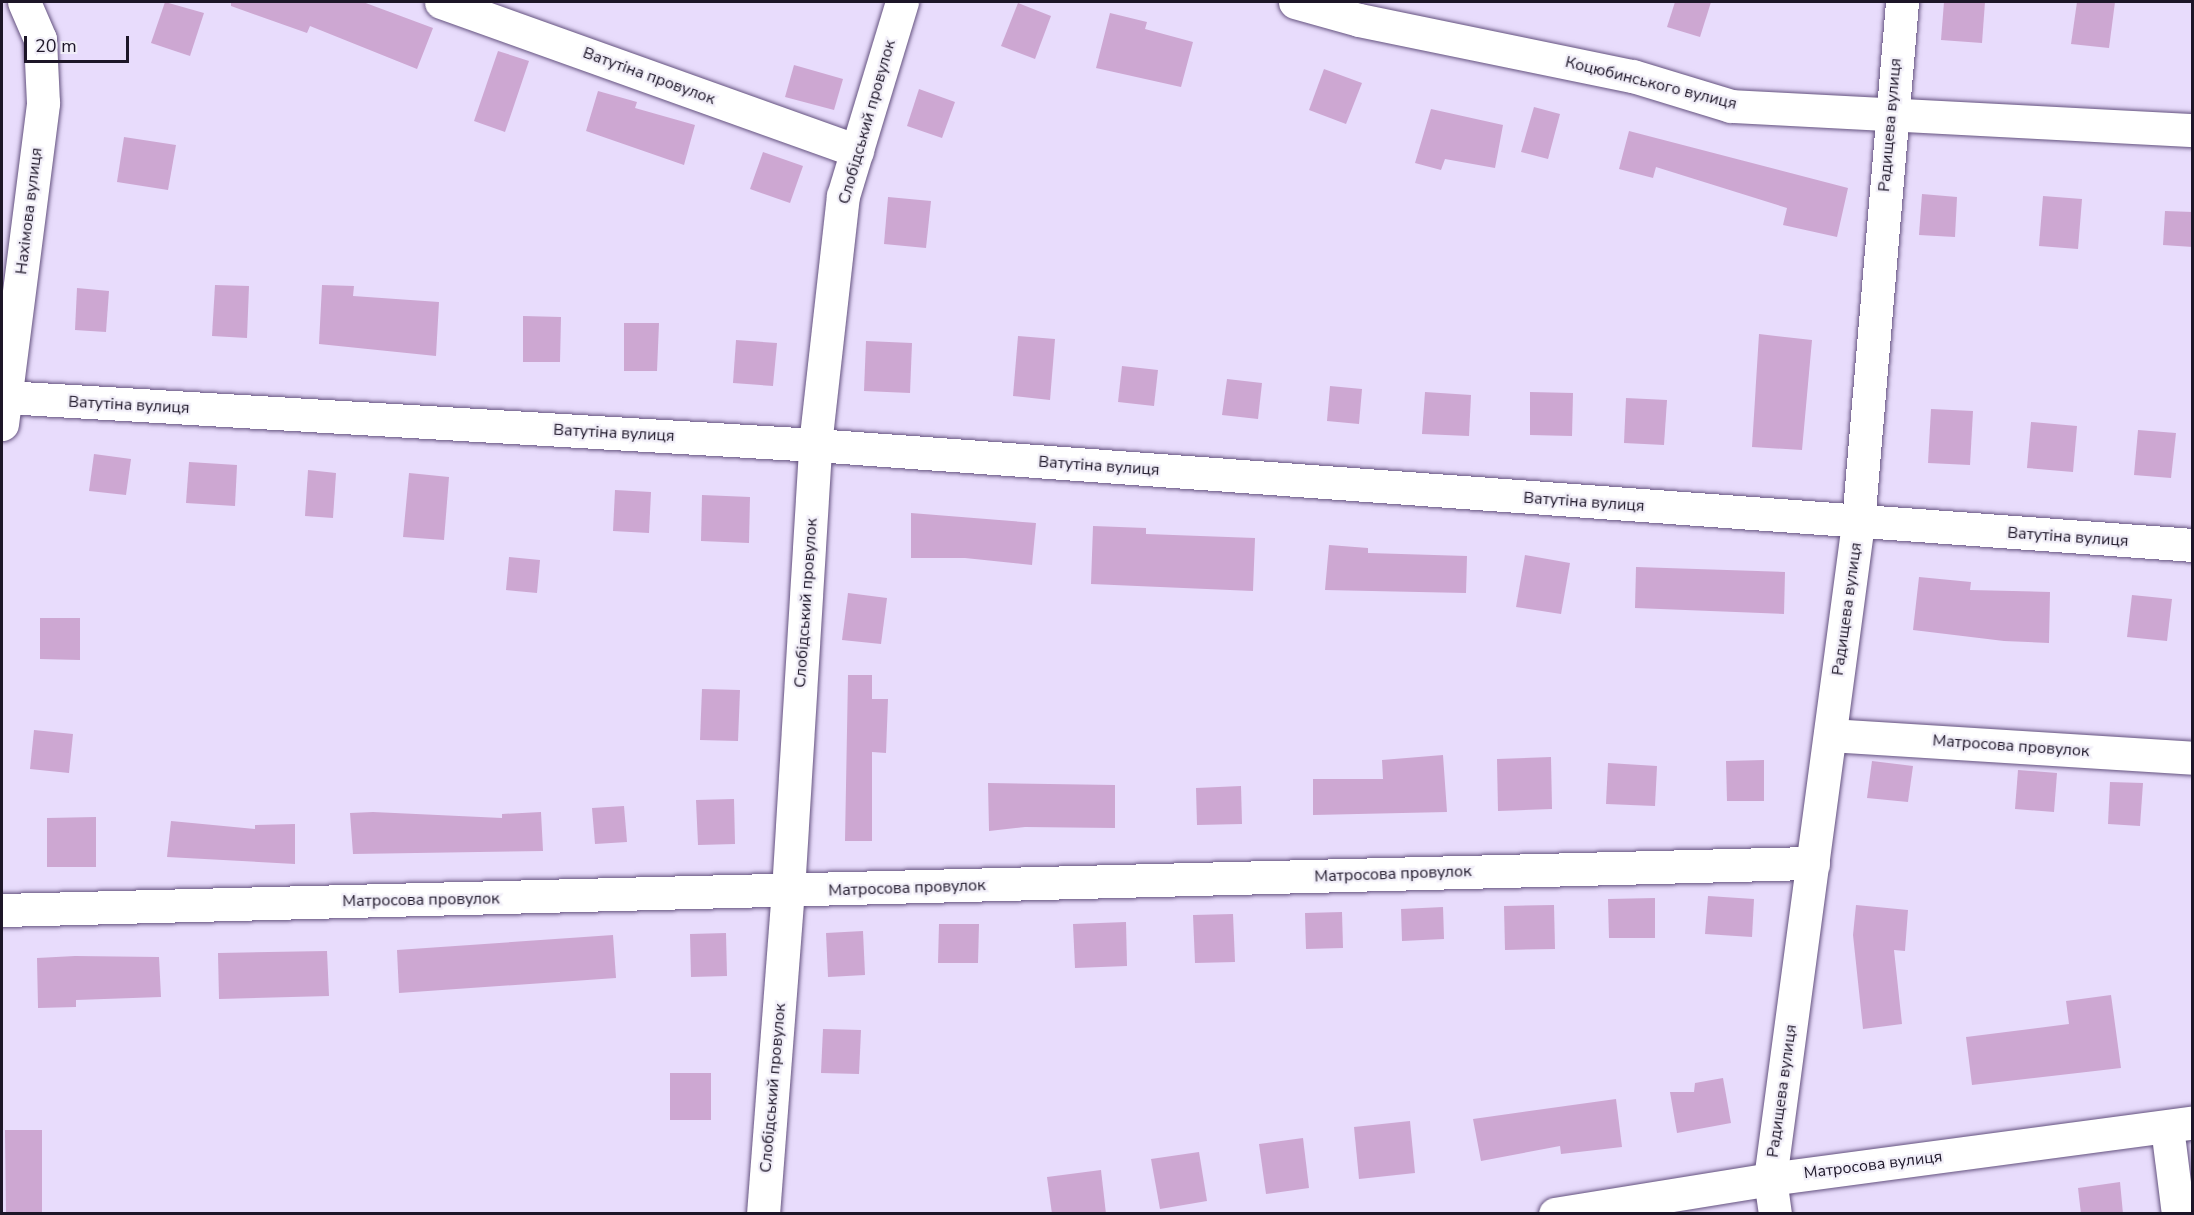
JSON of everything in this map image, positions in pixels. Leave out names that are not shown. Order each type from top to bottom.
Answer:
[{"type":"street","name":"Нахімова вулиця","points":[[3,411],[43,103],[40,39],[24,2]]},
{"type":"street","name":"Ватутіна провулок","points":[[441,2],[857,150]]},
{"type":"street","name":"Слобідський провулок","points":[[763,1214],[788,891],[815,445],[843,196],[902,2]]},
{"type":"street","name":"Коцюбинського вулиця","points":[[1294,2],[1359,20],[1633,76],[1731,105],[2193,130]]},
{"type":"street","name":"Радищева вулиця","points":[[1774,1214],[1770,1179],[1858,523],[1890,115],[1902,2]]},
{"type":"street","name":"Ватутіна вулиця","points":[[3,411],[815,445],[1858,523],[2193,545]]},
{"type":"street","name":"Матросова провулок","points":[[1830,735],[2193,758]]},
{"type":"street","name":"Матросова провулок","points":[[2,910],[1813,863]]},
{"type":"street","name":"Матросова вулиця","points":[[1554,1214],[1770,1179],[2180,1125]]},
{"type":"street","points":[[2178,1214],[2180,1125]]},
{"type":"building","points":[[165,2],[204,13],[190,56],[151,43]]},
{"type":"building","points":[[231,2],[363,2],[433,28],[417,69],[310,26],[307,33],[231,6]]},
{"type":"building","points":[[1675,2],[1711,2],[1700,37],[1667,27]]},
{"type":"building","points":[[1944,2],[1985,2],[1982,43],[1941,40]]},
{"type":"building","points":[[2077,2],[2115,2],[2109,48],[2071,44]]},
{"type":"building","points":[[1018,3],[1051,16],[1035,59],[1001,46]]},
{"type":"building","points":[[1110,13],[1147,22],[1145,29],[1193,42],[1181,87],[1096,68]]},
{"type":"building","points":[[498,51],[529,61],[505,132],[474,121]]},
{"type":"building","points":[[794,65],[843,79],[834,110],[785,97]]},
{"type":"building","points":[[1324,69],[1362,83],[1346,124],[1309,110]]},
{"type":"building","points":[[919,89],[955,102],[942,138],[907,126]]},
{"type":"building","points":[[598,91],[637,102],[635,108],[695,125],[684,165],[586,131]]},
{"type":"building","points":[[1534,107],[1560,114],[1548,159],[1521,152]]},
{"type":"building","points":[[1431,109],[1503,125],[1495,168],[1445,159],[1441,170],[1415,163]]},
{"type":"building","points":[[1629,131],[1848,188],[1837,237],[1783,225],[1787,208],[1656,167],[1653,178],[1619,169]]},
{"type":"building","points":[[124,137],[176,145],[168,190],[117,182]]},
{"type":"building","points":[[763,152],[803,166],[790,203],[750,189]]},
{"type":"building","points":[[1922,194],[1957,197],[1955,237],[1919,235]]},
{"type":"building","points":[[2043,196],[2082,199],[2078,249],[2039,246]]},
{"type":"building","points":[[888,197],[931,201],[926,248],[884,244]]},
{"type":"building","points":[[2165,211],[2193,212],[2193,247],[2163,245]]},
{"type":"building","points":[[215,285],[249,286],[247,338],[212,336]]},
{"type":"building","points":[[322,285],[354,286],[353,296],[439,302],[436,356],[319,344]]},
{"type":"building","points":[[77,288],[109,291],[106,332],[75,330]]},
{"type":"building","points":[[523,316],[561,317],[560,362],[523,362]]},
{"type":"building","points":[[624,323],[659,323],[657,371],[624,371]]},
{"type":"building","points":[[1759,334],[1812,340],[1802,450],[1752,447]]},
{"type":"building","points":[[1018,336],[1055,339],[1050,400],[1013,396]]},
{"type":"building","points":[[736,340],[777,343],[773,386],[733,383]]},
{"type":"building","points":[[866,341],[912,343],[910,393],[864,391]]},
{"type":"building","points":[[1122,366],[1158,370],[1154,406],[1118,402]]},
{"type":"building","points":[[1227,379],[1262,383],[1258,419],[1222,415]]},
{"type":"building","points":[[1330,386],[1362,389],[1359,424],[1327,421]]},
{"type":"building","points":[[1425,392],[1471,395],[1469,436],[1422,434]]},
{"type":"building","points":[[1530,392],[1573,393],[1572,436],[1530,435]]},
{"type":"building","points":[[1626,398],[1667,400],[1664,445],[1624,443]]},
{"type":"building","points":[[1931,409],[1973,411],[1970,465],[1928,463]]},
{"type":"building","points":[[2031,422],[2077,426],[2073,472],[2027,468]]},
{"type":"building","points":[[2138,430],[2176,433],[2171,478],[2134,475]]},
{"type":"building","points":[[94,454],[131,459],[126,495],[89,491]]},
{"type":"building","points":[[189,462],[237,465],[235,506],[186,503]]},
{"type":"building","points":[[308,470],[336,473],[333,518],[305,516]]},
{"type":"building","points":[[409,473],[449,477],[444,540],[403,537]]},
{"type":"building","points":[[615,490],[651,492],[649,533],[613,531]]},
{"type":"building","points":[[702,495],[750,497],[749,543],[701,541]]},
{"type":"building","points":[[911,513],[1036,523],[1032,565],[965,558],[911,558]]},
{"type":"building","points":[[1093,526],[1146,528],[1146,534],[1255,538],[1253,591],[1091,584]]},
{"type":"building","points":[[1329,545],[1368,548],[1368,553],[1467,556],[1466,593],[1325,590]]},
{"type":"building","points":[[1525,555],[1570,563],[1561,614],[1516,607]]},
{"type":"building","points":[[509,557],[540,560],[537,593],[506,590]]},
{"type":"building","points":[[1636,567],[1785,572],[1784,614],[1635,608]]},
{"type":"building","points":[[1919,577],[1971,582],[1970,590],[2050,592],[2049,643],[2004,641],[1913,630]]},
{"type":"building","points":[[848,593],[887,598],[881,644],[842,640]]},
{"type":"building","points":[[2132,595],[2172,599],[2167,641],[2127,637]]},
{"type":"building","points":[[40,618],[80,618],[80,660],[40,659]]},
{"type":"building","points":[[848,675],[872,675],[872,699],[888,699],[886,753],[872,752],[872,841],[845,841]]},
{"type":"building","points":[[702,689],[740,690],[738,741],[700,740]]},
{"type":"building","points":[[34,730],[73,734],[69,773],[30,769]]},
{"type":"building","points":[[1443,755],[1447,812],[1313,815],[1313,779],[1383,779],[1382,760]]},
{"type":"building","points":[[1551,757],[1552,809],[1498,811],[1497,759]]},
{"type":"building","points":[[1764,760],[1764,801],[1727,801],[1726,761]]},
{"type":"building","points":[[1872,761],[1913,766],[1908,802],[1867,798]]},
{"type":"building","points":[[1608,763],[1657,766],[1655,806],[1606,804]]},
{"type":"building","points":[[2018,770],[2057,773],[2054,812],[2015,809]]},
{"type":"building","points":[[2110,782],[2143,783],[2140,826],[2108,824]]},
{"type":"building","points":[[988,783],[1115,785],[1115,828],[1025,827],[989,831]]},
{"type":"building","points":[[1241,786],[1242,824],[1197,825],[1196,788]]},
{"type":"building","points":[[734,799],[735,844],[698,845],[696,800]]},
{"type":"building","points":[[624,806],[627,842],[595,844],[592,808]]},
{"type":"building","points":[[541,812],[543,851],[353,854],[350,813],[502,818],[502,814]]},
{"type":"building","points":[[96,817],[96,867],[47,867],[47,818]]},
{"type":"building","points":[[171,821],[255,829],[255,825],[295,824],[295,864],[167,857]]},
{"type":"building","points":[[1708,896],[1754,899],[1752,937],[1705,934]]},
{"type":"building","points":[[1655,898],[1655,938],[1609,938],[1608,899]]},
{"type":"building","points":[[1554,905],[1555,949],[1505,950],[1504,906]]},
{"type":"building","points":[[1856,905],[1908,910],[1905,951],[1894,950],[1902,1024],[1863,1029],[1853,935]]},
{"type":"building","points":[[1443,907],[1444,939],[1402,941],[1401,909]]},
{"type":"building","points":[[1342,912],[1343,948],[1306,949],[1305,913]]},
{"type":"building","points":[[1233,914],[1235,962],[1195,963],[1193,915]]},
{"type":"building","points":[[1126,922],[1127,966],[1075,968],[1073,924]]},
{"type":"building","points":[[939,924],[979,924],[978,963],[938,963]]},
{"type":"building","points":[[863,931],[865,975],[828,977],[826,933]]},
{"type":"building","points":[[726,933],[727,976],[691,977],[690,934]]},
{"type":"building","points":[[613,935],[616,978],[399,993],[397,950]]},
{"type":"building","points":[[327,951],[329,996],[219,999],[218,953]]},
{"type":"building","points":[[159,957],[161,997],[76,1000],[76,1007],[38,1008],[37,958]]},
{"type":"building","points":[[2111,995],[2121,1068],[1972,1085],[1966,1037],[2069,1024],[2066,1001]]},
{"type":"building","points":[[823,1029],[861,1030],[859,1074],[821,1073]]},
{"type":"building","points":[[670,1073],[711,1073],[711,1120],[670,1120]]},
{"type":"building","points":[[1723,1078],[1731,1123],[1677,1133],[1670,1092],[1694,1092],[1695,1083]]},
{"type":"building","points":[[1616,1099],[1622,1147],[1561,1154],[1560,1146],[1481,1161],[1473,1119]]},
{"type":"building","points":[[1410,1121],[1415,1173],[1359,1179],[1354,1127]]},
{"type":"building","points":[[5,1130],[42,1130],[42,1214],[6,1214]]},
{"type":"building","points":[[1303,1138],[1309,1188],[1266,1194],[1259,1144]]},
{"type":"building","points":[[1199,1152],[1207,1201],[1160,1209],[1151,1159]]},
{"type":"building","points":[[1101,1170],[1106,1214],[1052,1214],[1047,1177]]},
{"type":"building","points":[[2120,1182],[2123,1214],[2081,1214],[2078,1188]]}]
